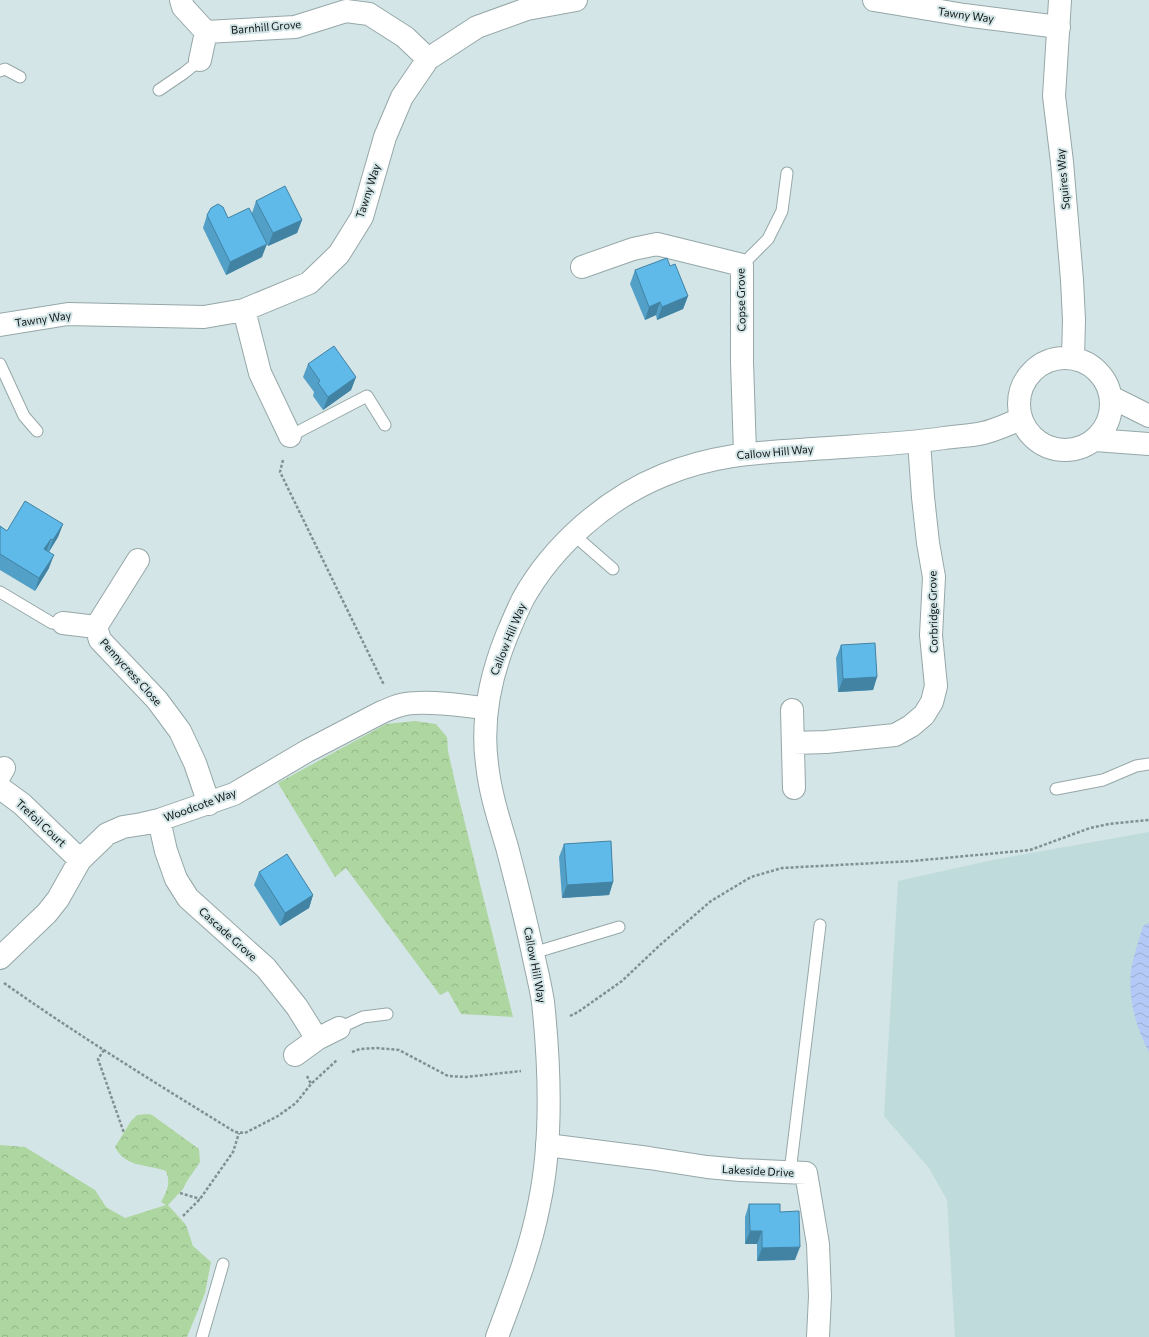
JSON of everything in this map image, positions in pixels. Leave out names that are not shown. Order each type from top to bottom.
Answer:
[{"type":"street","points":[[181,0],[183,7],[206,32],[200,60]]},
{"type":"street","name":"Tawny Way","points":[[0,325],[68,314],[204,318],[244,310],[309,283],[339,254],[362,217],[385,138],[402,97],[428,59],[477,27],[527,9],[576,0]]},
{"type":"street","name":"Tawny Way","points":[[874,0],[964,15],[1059,27]]},
{"type":"street","name":"Squires Way","points":[[1060,0],[1054,96],[1062,162],[1072,280],[1074,320],[1073,358]]},
{"type":"street","name":"Barnhill Grove","points":[[206,32],[295,27],[346,11],[369,14],[405,36],[428,59]]},
{"type":"street","name":"Copse Grove","points":[[582,267],[633,249],[657,244],[742,265],[742,362],[745,453]]},
{"type":"street","points":[[244,310],[260,373],[290,436]]},
{"type":"street","points":[[1054,358],[1073,358],[1086,362],[1095,368],[1102,376],[1111,397],[1111,406],[1109,419],[1095,440],[1086,446],[1064,451],[1051,448],[1034,439],[1021,420],[1018,411],[1018,400],[1022,385],[1028,374],[1043,362],[1054,358]]},
{"type":"street","points":[[1111,397],[1149,416]]},
{"type":"street","name":"Callow Hill Way","points":[[496,1337],[509,1306],[531,1239],[540,1203],[547,1145],[548,1072],[542,999],[515,877],[492,796],[485,747],[486,708],[489,692],[500,652],[522,601],[535,579],[549,560],[574,535],[606,508],[644,484],[679,469],[707,460],[745,453],[919,442],[984,433],[1021,420]]},
{"type":"street","points":[[1095,440],[1149,444]]},
{"type":"street","name":"Corbridge Grove","points":[[793,743],[826,742],[894,735],[911,726],[924,715],[932,702],[936,686],[931,635],[934,577],[928,543],[919,442]]},
{"type":"street","name":"Pennycress Close","points":[[138,560],[96,627],[100,640],[157,700],[180,731],[195,763],[209,804]]},
{"type":"street","name":"Pennycress Close","points":[[63,623],[96,627]]},
{"type":"street","name":"Woodcote Way","points":[[0,958],[47,913],[58,899],[80,860],[107,834],[124,827],[159,820],[209,804],[234,794],[307,751],[382,712],[395,707],[406,704],[422,703],[486,708]]},
{"type":"street","points":[[792,710],[794,788]]},
{"type":"street","name":"Trefoil Court","points":[[1,777],[22,804],[80,860]]},
{"type":"street","name":"Cascade Grove","points":[[159,820],[166,852],[176,879],[188,898],[266,968],[297,1007],[317,1039]]},
{"type":"street","points":[[295,1055],[317,1039],[339,1028]]},
{"type":"street","name":"Lakeside Drive","points":[[547,1145],[707,1167],[806,1174],[818,1244],[820,1296],[818,1337]]},
{"type":"lane","points":[[159,90],[200,60]]},
{"type":"lane","points":[[0,71],[6,69],[20,77]]},
{"type":"lane","points":[[742,265],[768,239],[782,211],[787,173]]},
{"type":"lane","points":[[0,364],[24,416],[37,431]]},
{"type":"lane","points":[[290,436],[367,396],[385,426]]},
{"type":"lane","points":[[574,535],[613,569]]},
{"type":"lane","points":[[0,592],[52,623],[63,623]]},
{"type":"lane","points":[[1056,789],[1103,780],[1136,766],[1149,764]]},
{"type":"lane","points":[[790,1172],[820,925]]},
{"type":"lane","points":[[533,953],[619,927]]},
{"type":"lane","points":[[339,1028],[364,1017],[387,1014]]},
{"type":"lane","points":[[202,1337],[223,1264]]},
{"type":"path","points":[[290,436],[280,472],[395,707]]},
{"type":"path","points":[[567,1017],[578,1012],[622,981],[660,945],[711,901],[751,877],[782,868],[913,861],[1030,850],[1090,828],[1109,824],[1149,820]]},
{"type":"path","points":[[0,980],[43,1010],[180,1099],[239,1133],[245,1133],[278,1116],[296,1103],[311,1084],[335,1061],[341,1058]]},
{"type":"path","points":[[346,1054],[360,1049],[377,1048],[399,1050],[448,1076],[466,1077],[521,1071],[521,1064]]},
{"type":"path","points":[[104,1050],[98,1059],[124,1133]]},
{"type":"path","points":[[183,1216],[200,1199],[233,1152],[239,1133]]},
{"type":"path","points":[[180,1193],[200,1199]]},
{"type":"shaded area","points":[[1149,832],[1149,1337],[955,1337],[947,1200],[929,1168],[884,1116],[898,881],[993,860]]},
{"type":"green space","points":[[415,721],[436,724],[447,737],[448,751],[457,791],[513,1017],[461,1014],[448,991],[440,995],[346,868],[335,877],[278,783],[386,724]]},
{"type":"green space","points":[[137,1115],[152,1115],[199,1149],[200,1162],[183,1189],[168,1205],[186,1225],[193,1246],[211,1262],[205,1293],[187,1337],[0,1337],[0,1145],[25,1147],[95,1190],[106,1207],[125,1218],[166,1205],[161,1202],[168,1187],[166,1171],[131,1162],[125,1159],[115,1147],[131,1121]]},
{"type":"water","points":[[1149,923],[1149,1052],[1140,1033],[1134,1013],[1130,982],[1133,960],[1143,926]]},
{"type":"building","points":[[285,186],[302,220],[273,233],[256,201]]},
{"type":"building","points":[[218,204],[223,207],[228,218],[249,208],[267,244],[230,262],[207,215],[211,208]]},
{"type":"building","points":[[667,258],[670,266],[675,264],[688,296],[662,307],[660,302],[649,307],[635,270]]},
{"type":"building","points":[[334,346],[356,377],[328,397],[318,383],[320,381],[308,364]]},
{"type":"building","points":[[25,501],[63,524],[53,540],[51,539],[44,549],[54,555],[39,578],[0,554],[0,526],[7,531]]},
{"type":"building","points":[[875,643],[877,677],[843,679],[841,645]]},
{"type":"building","points":[[611,841],[613,882],[567,885],[564,844]]},
{"type":"building","points":[[287,854],[313,895],[285,913],[259,872]]},
{"type":"building","points":[[749,1204],[780,1204],[780,1212],[799,1211],[800,1247],[762,1248],[762,1231],[750,1231]]}]
